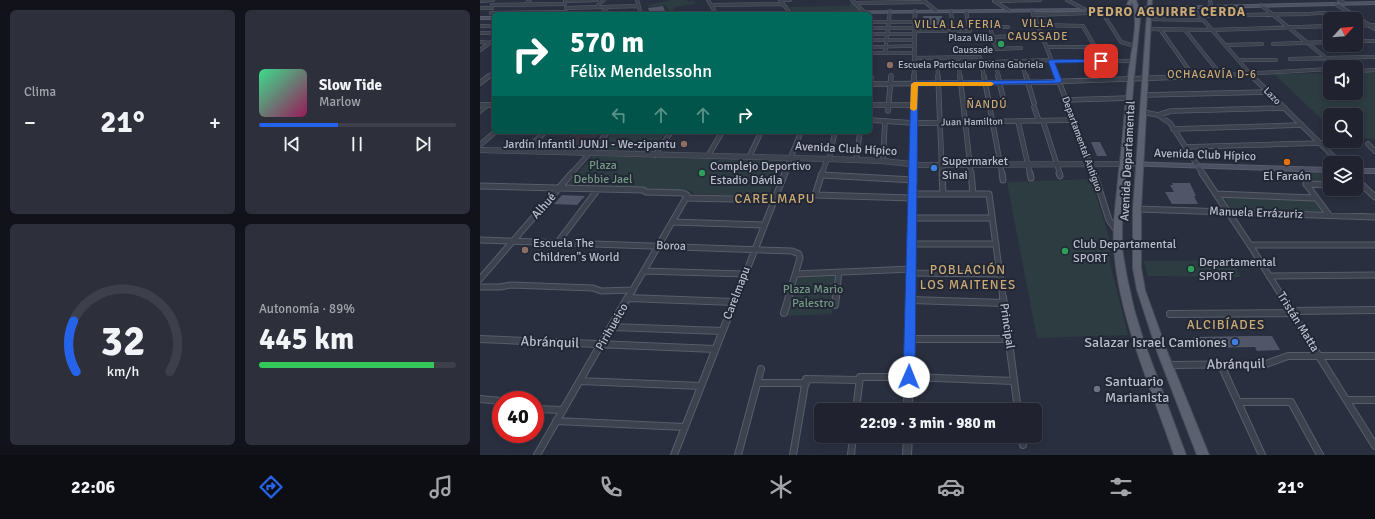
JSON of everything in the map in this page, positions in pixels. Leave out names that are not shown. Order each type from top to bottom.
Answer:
[{"type":"main road","points":[[1127,9],[1131,0]]},
{"type":"main road","name":"Avenida Departamental","points":[[1134,0],[1138,16],[1132,60],[1130,98],[1117,231],[1121,267],[1130,310],[1180,455]]},
{"type":"main road","name":"Avenida Departamental","points":[[1150,0],[1137,209],[1137,268],[1140,284],[1168,365],[1204,455]]},
{"type":"main road","points":[[864,12],[950,10],[1032,13],[1087,11],[1100,9],[1375,3]]},
{"type":"main road","points":[[480,18],[492,16]]},
{"type":"main road","name":"Avenida Club Hípico","points":[[1123,164],[1323,170]]},
{"type":"main road","points":[[1363,171],[1375,171]]},
{"type":"street","points":[[480,1],[493,0],[492,16]]},
{"type":"street","points":[[524,5],[530,0]]},
{"type":"street","points":[[480,8],[597,0]]},
{"type":"street","points":[[596,7],[604,0]]},
{"type":"street","points":[[637,0],[640,12]]},
{"type":"street","points":[[708,0],[715,12]]},
{"type":"street","points":[[780,0],[790,0]]},
{"type":"street","points":[[780,0],[789,12]]},
{"type":"street","points":[[852,0],[864,12]]},
{"type":"street","points":[[994,0],[1040,0]]},
{"type":"street","points":[[994,0],[1010,11]]},
{"type":"street","points":[[1067,0],[1087,11]]},
{"type":"street","points":[[1210,0],[1211,6]]},
{"type":"street","points":[[855,3],[924,1],[936,11]]},
{"type":"street","points":[[565,3],[596,7],[639,6]]},
{"type":"street","points":[[1340,3],[1351,12]]},
{"type":"street","points":[[523,12],[532,4]]},
{"type":"street","points":[[711,5],[783,4]]},
{"type":"street","points":[[1261,5],[1328,60]]},
{"type":"street","points":[[603,12],[608,7]]},
{"type":"street","name":"Lazo","points":[[1192,7],[1250,74],[1333,156]]},
{"type":"street","points":[[1100,9],[1121,42],[1135,46]]},
{"type":"street","points":[[950,10],[953,31]]},
{"type":"street","points":[[885,53],[890,11]]},
{"type":"street","points":[[908,403],[914,180],[913,123],[916,11]]},
{"type":"street","points":[[872,34],[915,31],[970,31],[966,11]]},
{"type":"street","name":"Departamental Antiguo","points":[[1032,13],[1039,35],[1046,48],[1091,164],[1109,220],[1117,231]]},
{"type":"street","points":[[1200,16],[1320,13]]},
{"type":"street","points":[[1149,19],[1203,20]]},
{"type":"street","points":[[1363,20],[1373,26]]},
{"type":"street","points":[[872,22],[915,22]]},
{"type":"street","points":[[480,26],[492,26]]},
{"type":"street","points":[[1037,26],[1083,26],[1086,28],[1094,45],[1046,48]]},
{"type":"street","points":[[1148,29],[1212,30],[1323,26]]},
{"type":"street","points":[[1008,27],[990,27],[996,50],[1022,48]]},
{"type":"street","points":[[872,28],[915,31]]},
{"type":"street","points":[[1160,30],[1194,77]]},
{"type":"street","points":[[1185,30],[1221,75]]},
{"type":"street","points":[[480,33],[492,33]]},
{"type":"street","points":[[993,37],[1039,35]]},
{"type":"street","points":[[872,40],[915,40]]},
{"type":"street","points":[[1363,41],[1375,40]]},
{"type":"street","points":[[480,42],[492,41]]},
{"type":"street","points":[[480,50],[492,41]]},
{"type":"street","points":[[1273,44],[1323,42]]},
{"type":"street","points":[[1226,45],[1262,44]]},
{"type":"street","points":[[872,47],[915,46]]},
{"type":"street","points":[[872,53],[914,55],[936,58],[980,57],[1003,180]]},
{"type":"street","points":[[1290,59],[1375,56]]},
{"type":"street","points":[[936,58],[943,194]]},
{"type":"street","points":[[834,134],[828,159],[815,195],[913,196],[973,194],[958,58]]},
{"type":"street","points":[[990,62],[1132,60]]},
{"type":"street","points":[[1238,60],[1276,60]]},
{"type":"street","points":[[1090,61],[1101,80]]},
{"type":"street","points":[[1023,68],[1034,105],[1060,176]]},
{"type":"street","points":[[1363,70],[1375,69]]},
{"type":"street","points":[[997,70],[1005,106]]},
{"type":"street","points":[[872,84],[984,84],[1145,80],[1323,70]]},
{"type":"street","points":[[480,83],[492,74]]},
{"type":"street","points":[[888,111],[891,75]]},
{"type":"street","points":[[1144,95],[1269,92]]},
{"type":"street","points":[[1066,100],[1130,98]]},
{"type":"street","points":[[480,105],[492,105]]},
{"type":"street","points":[[480,111],[487,105]]},
{"type":"street","points":[[872,105],[914,105]]},
{"type":"street","points":[[1143,112],[1158,115],[1171,111],[1285,108]]},
{"type":"street","name":"Tristán Matta","points":[[1158,115],[1170,123],[1250,245],[1375,446]]},
{"type":"street","name":"Juan Hamilton","points":[[872,120],[913,123],[1074,120]]},
{"type":"street","points":[[883,161],[885,121]]},
{"type":"street","points":[[1018,121],[1031,178]]},
{"type":"street","points":[[1173,129],[1302,125]]},
{"type":"street","points":[[480,145],[493,134]]},
{"type":"street","points":[[526,150],[543,134]]},
{"type":"street","name":"Alhué","points":[[480,280],[606,134]]},
{"type":"street","points":[[655,155],[670,134]]},
{"type":"street","points":[[708,156],[721,134]]},
{"type":"street","points":[[749,157],[760,134]]},
{"type":"street","name":"Carelmapu","points":[[674,455],[800,134]]},
{"type":"street","points":[[856,160],[860,134]]},
{"type":"street","points":[[1185,147],[1320,143]]},
{"type":"street","points":[[1368,144],[1375,151]]},
{"type":"street","name":"Avenida Club Hípico","points":[[480,150],[828,159],[883,161],[914,165],[942,166],[1123,164]]},
{"type":"street","points":[[822,175],[914,180]]},
{"type":"street","points":[[1323,185],[1306,184],[1329,215]]},
{"type":"street","points":[[480,186],[682,193],[686,195],[686,198],[773,200]]},
{"type":"street","points":[[1363,186],[1375,197]]},
{"type":"street","points":[[558,242],[598,189]]},
{"type":"street","name":"Principal","points":[[973,194],[989,194],[1017,403]]},
{"type":"street","points":[[1216,194],[1315,198]]},
{"type":"street","name":"Pirihueico","points":[[536,455],[686,198]]},
{"type":"street","name":"Manuela Errázuriz","points":[[1137,209],[1375,217]]},
{"type":"street","points":[[913,218],[992,218]]},
{"type":"street","points":[[673,222],[764,225]]},
{"type":"street","name":"Boroa","points":[[480,240],[754,249],[796,252],[800,258],[784,313]]},
{"type":"street","points":[[912,244],[996,244]]},
{"type":"street","points":[[1250,245],[1375,245]]},
{"type":"street","points":[[644,271],[744,274]]},
{"type":"street","points":[[796,274],[912,271],[1000,274]]},
{"type":"street","points":[[835,305],[839,272]]},
{"type":"street","points":[[1269,276],[1375,275]]},
{"type":"street","points":[[480,287],[500,287],[511,285],[593,288],[601,291],[633,290]]},
{"type":"street","points":[[628,298],[734,302]]},
{"type":"street","points":[[911,300],[1004,303]]},
{"type":"street","points":[[1170,314],[1375,310]]},
{"type":"street","points":[[612,327],[722,331]]},
{"type":"street","points":[[910,339],[1008,338]]},
{"type":"street","name":"Abránquil","points":[[480,339],[715,348]]},
{"type":"street","name":"Abránquil","points":[[1168,365],[1269,364],[1288,356],[1375,356]]},
{"type":"street","points":[[1221,365],[1262,455]]},
{"type":"street","points":[[738,455],[761,369]]},
{"type":"street","points":[[758,383],[909,377],[1014,381]]},
{"type":"street","points":[[857,403],[859,378]]},
{"type":"street","points":[[580,381],[701,386]]},
{"type":"street","points":[[793,455],[806,381]]},
{"type":"street","points":[[480,399],[492,400]]},
{"type":"street","points":[[1347,400],[1375,400]]},
{"type":"street","points":[[1238,402],[1291,402],[1320,455]]},
{"type":"street","points":[[544,409],[563,410]]},
{"type":"street","points":[[556,421],[685,427]]},
{"type":"street","points":[[851,455],[852,443]]},
{"type":"street","points":[[907,455],[908,443]]},
{"type":"shaded area","points":[[572,134],[598,134],[585,149],[558,148]]},
{"type":"green space","points":[[672,0],[687,0],[688,2],[694,1],[695,4],[674,7],[674,10],[669,11],[666,5],[649,7],[648,5]]},
{"type":"green space","points":[[851,1],[861,10],[794,12],[790,7],[849,6]]},
{"type":"green space","points":[[1375,71],[1375,139],[1363,138],[1363,108],[1323,108],[1323,120],[1274,74],[1323,73],[1323,100],[1363,100],[1363,72]]},
{"type":"green space","points":[[612,134],[665,134],[652,151],[599,149]]},
{"type":"green space","name":"Complejo Deportivo Estadio Dávila","points":[[593,156],[782,161],[768,197],[694,194],[692,191],[645,188],[567,185]]},
{"type":"green space","points":[[1289,171],[1323,172],[1323,182],[1297,182]]},
{"type":"green space","name":"Club Departamental SPORT","points":[[1091,179],[1109,238],[1110,264],[1128,335],[1037,338],[1007,182]]},
{"type":"green space","points":[[1224,197],[1315,199],[1324,212],[1234,209],[1230,208]]},
{"type":"green space","name":"Departamental SPORT","points":[[1144,261],[1232,261],[1241,277],[1148,276]]},
{"type":"green space","name":"Plaza Mario Palestro","points":[[837,274],[832,314],[785,316],[797,277]]},
{"type":"building","points":[[663,6],[665,11],[650,12],[648,8]]},
{"type":"building","points":[[923,16],[942,16],[943,25],[923,25]]},
{"type":"building","points":[[1091,142],[1100,142],[1107,156],[1097,156]]},
{"type":"building","points":[[1172,183],[1190,183],[1198,204],[1172,204],[1165,192],[1174,192],[1170,185],[1173,185]]},
{"type":"building","points":[[562,195],[585,196],[577,205],[554,204]]},
{"type":"building","name":"Salazar Israel Camiones","points":[[1272,336],[1280,350],[1257,351],[1255,347],[1198,348],[1193,337]]},
{"type":"slow traffic","points":[[914,109],[914,84],[991,84]]},
{"type":"place","name":"Plaza Villa Caussade","points":[[1001,44]]},
{"type":"place","name":"Escuela Particular Divina Gabriela","points":[[890,65]]},
{"type":"place","name":"Jardín Infantil JUNJI - We-zipantu","points":[[684,144]]},
{"type":"place","name":"El Faraón","points":[[1287,162]]},
{"type":"place","name":"Supermarket Sinai","points":[[934,168]]},
{"type":"place","name":"Complejo Deportivo Estadio Dávila","points":[[702,173]]},
{"type":"place","name":"Escuela The Children\"s World","points":[[525,250]]},
{"type":"place","name":"Club Departamental SPORT","points":[[1065,251]]},
{"type":"place","name":"Departamental SPORT","points":[[1191,269]]},
{"type":"place","name":"Salazar Israel Camiones","points":[[1235,342]]},
{"type":"place","name":"Santuario Marianista","points":[[1097,389]]},
{"type":"district","name":"PEDRO AGUIRRE CERDA","points":[[1167,12]]},
{"type":"district","name":"VILLA LA FERIA","points":[[958,24]]},
{"type":"district","name":"VILLA CAUSSADE","points":[[1038,29]]},
{"type":"district","name":"OCHAGAVÍA D-6","points":[[1212,74]]},
{"type":"district","name":"ÑANDÚ","points":[[987,104]]},
{"type":"district","name":"CARELMAPU","points":[[775,199]]},
{"type":"district","name":"POBLACIÓN LOS MAITENES","points":[[968,278]]},
{"type":"district","name":"ALCIBÍADES","points":[[1226,325]]},
{"type":"route","points":[[909,377],[914,165],[914,84],[984,84],[1059,81],[1051,61],[1101,61]]},
{"type":"park label","name":"Plaza Debbie Jael","points":[[603,172]]}]
